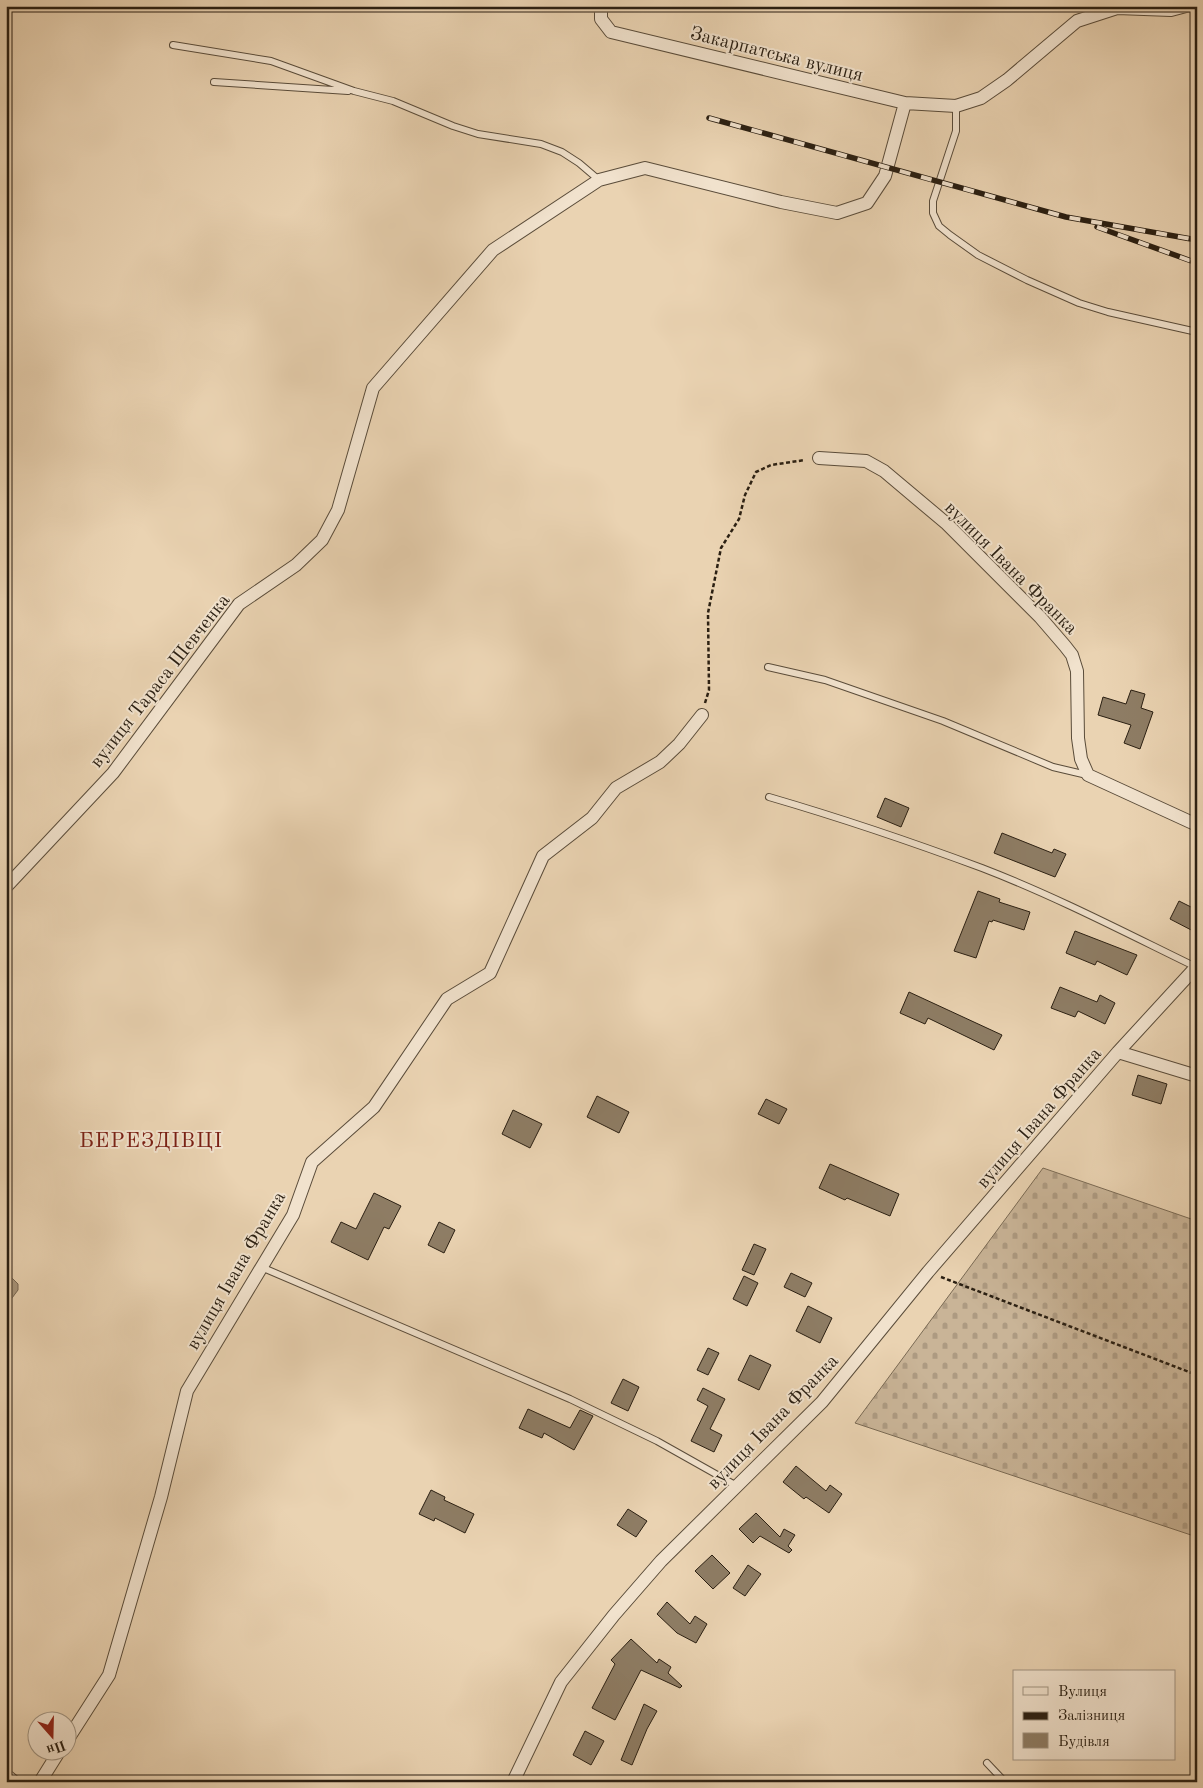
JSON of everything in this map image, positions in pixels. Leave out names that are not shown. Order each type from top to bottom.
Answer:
[{"type":"street","name":"Закарпатська вулиця","points":[[601,6],[601,19],[611,32],[904,103],[956,106]]},
{"type":"street","points":[[956,106],[981,98],[1007,80],[1077,21],[1117,8],[1171,10],[1186,6]]},
{"type":"street","name":"вулиця Тараса Шевченка","points":[[6,887],[113,773],[239,604],[296,565],[322,540],[338,510],[374,388],[493,250],[600,180],[645,168],[781,202],[837,212],[867,203],[886,176],[904,103]]},
{"type":"street","name":"вулиця Івана Франка","points":[[819,458],[866,461],[884,470],[947,524],[1040,617],[1065,646],[1072,655],[1077,671],[1078,738],[1081,759],[1088,775]]},
{"type":"street","name":"вулиця Івана Франка","points":[[78,1723],[109,1674],[162,1497],[187,1391],[293,1215],[312,1162],[374,1107],[447,999],[490,973],[543,856],[592,818],[616,788],[660,762],[679,744],[702,715]]},
{"type":"street","points":[[1088,775],[1197,825]]},
{"type":"street","name":"вулиця Івана Франка","points":[[513,1782],[561,1682],[614,1614],[661,1561],[822,1402],[928,1272],[1118,1052],[1196,967]]},
{"type":"street","name":"вулиця Івана Франка","points":[[1118,1052],[1197,1076]]},
{"type":"street","points":[[40,1782],[54,1760]]},
{"type":"lane","points":[[173,45],[272,61],[354,91],[393,101],[453,126],[478,134],[541,144],[562,152],[600,180]]},
{"type":"lane","points":[[214,82],[354,91]]},
{"type":"lane","points":[[956,106],[956,131],[933,202],[933,213],[939,226],[978,255],[1054,293],[1108,312],[1197,332]]},
{"type":"lane","points":[[768,667],[834,684],[943,721],[1053,767],[1088,775]]},
{"type":"lane","points":[[769,797],[826,814],[983,868],[1102,920],[1196,967]]},
{"type":"lane","points":[[261,1267],[570,1399],[657,1441],[737,1486]]},
{"type":"lane","points":[[987,1763],[1005,1782]]},
{"type":"lane","points":[[6,1771],[19,1782]]},
{"type":"path","points":[[702,715],[708,690],[708,613],[716,568],[721,548],[739,519],[745,495],[756,472],[764,468],[771,465],[819,458]]},
{"type":"path","points":[[928,1272],[1197,1375]]},
{"type":"green space","points":[[1043,1168],[1197,1221],[1197,1537],[855,1423]]},
{"type":"water","points":[[6,1272],[18,1284],[18,1290],[6,1306]]},
{"type":"building","points":[[1131,690],[1145,694],[1141,708],[1153,712],[1140,749],[1124,743],[1131,725],[1098,715],[1103,697],[1126,704]]},
{"type":"building","points":[[885,798],[909,808],[901,827],[877,817]]},
{"type":"building","points":[[1002,833],[1052,853],[1054,849],[1066,854],[1055,877],[994,853]]},
{"type":"building","points":[[978,891],[1000,899],[999,902],[1030,912],[1024,930],[993,920],[992,922],[989,921],[976,958],[954,951]]},
{"type":"building","points":[[1179,901],[1197,910],[1197,933],[1170,919]]},
{"type":"building","points":[[1075,931],[1137,955],[1127,975],[1097,961],[1095,965],[1066,953]]},
{"type":"building","points":[[1060,987],[1097,1002],[1100,995],[1115,1003],[1105,1024],[1078,1011],[1075,1017],[1051,1008]]},
{"type":"building","points":[[909,992],[1002,1035],[994,1050],[928,1018],[925,1024],[900,1013]]},
{"type":"building","points":[[1138,1075],[1167,1084],[1161,1104],[1132,1095]]},
{"type":"building","points":[[597,1096],[629,1112],[619,1133],[587,1117]]},
{"type":"building","points":[[766,1099],[787,1109],[779,1124],[758,1114]]},
{"type":"building","points":[[513,1110],[542,1124],[530,1148],[502,1134]]},
{"type":"building","points":[[830,1164],[899,1194],[890,1216],[847,1198],[845,1200],[819,1188]]},
{"type":"building","points":[[374,1193],[401,1206],[389,1229],[384,1227],[368,1260],[331,1242],[341,1222],[356,1229]]},
{"type":"building","points":[[439,1222],[455,1230],[444,1253],[428,1245]]},
{"type":"building","points":[[754,1244],[766,1249],[754,1275],[742,1270]]},
{"type":"building","points":[[791,1273],[812,1283],[805,1297],[784,1287]]},
{"type":"building","points":[[744,1276],[758,1283],[747,1306],[733,1299]]},
{"type":"building","points":[[808,1306],[832,1318],[820,1343],[796,1331]]},
{"type":"building","points":[[708,1348],[719,1353],[708,1375],[697,1370]]},
{"type":"building","points":[[750,1355],[771,1365],[759,1390],[738,1380]]},
{"type":"building","points":[[623,1379],[639,1387],[628,1411],[611,1403]]},
{"type":"building","points":[[703,1388],[725,1399],[710,1429],[722,1435],[714,1452],[691,1441],[708,1406],[697,1400]]},
{"type":"building","points":[[528,1409],[570,1428],[580,1410],[593,1416],[574,1450],[544,1433],[542,1438],[519,1428]]},
{"type":"building","points":[[796,1466],[826,1491],[830,1485],[842,1494],[829,1513],[806,1497],[804,1499],[783,1482]]},
{"type":"building","points":[[431,1490],[445,1497],[444,1500],[474,1514],[465,1533],[435,1518],[434,1521],[419,1514]]},
{"type":"building","points":[[628,1509],[647,1521],[636,1537],[617,1525]]},
{"type":"building","points":[[756,1513],[780,1537],[784,1529],[795,1535],[788,1546],[792,1550],[789,1553],[760,1536],[753,1543],[739,1529]]},
{"type":"building","points":[[712,1555],[730,1573],[713,1589],[695,1571]]},
{"type":"building","points":[[748,1565],[761,1574],[745,1596],[733,1588]]},
{"type":"building","points":[[667,1602],[690,1624],[695,1616],[707,1624],[696,1643],[677,1633],[657,1614]]},
{"type":"building","points":[[631,1639],[657,1663],[659,1659],[671,1667],[668,1673],[682,1686],[680,1688],[641,1670],[615,1720],[592,1708],[615,1664],[611,1660]]},
{"type":"building","points":[[644,1704],[657,1711],[647,1729],[632,1765],[621,1760]]},
{"type":"building","points":[[585,1731],[604,1741],[591,1765],[573,1755]]},
{"type":"railway","points":[[709,118],[1066,217],[1197,240]]},
{"type":"railway","points":[[1097,227],[1197,263]]},
{"type":"district","name":"БЕРЕЗДІВЦІ","points":[[151,1140]]}]
